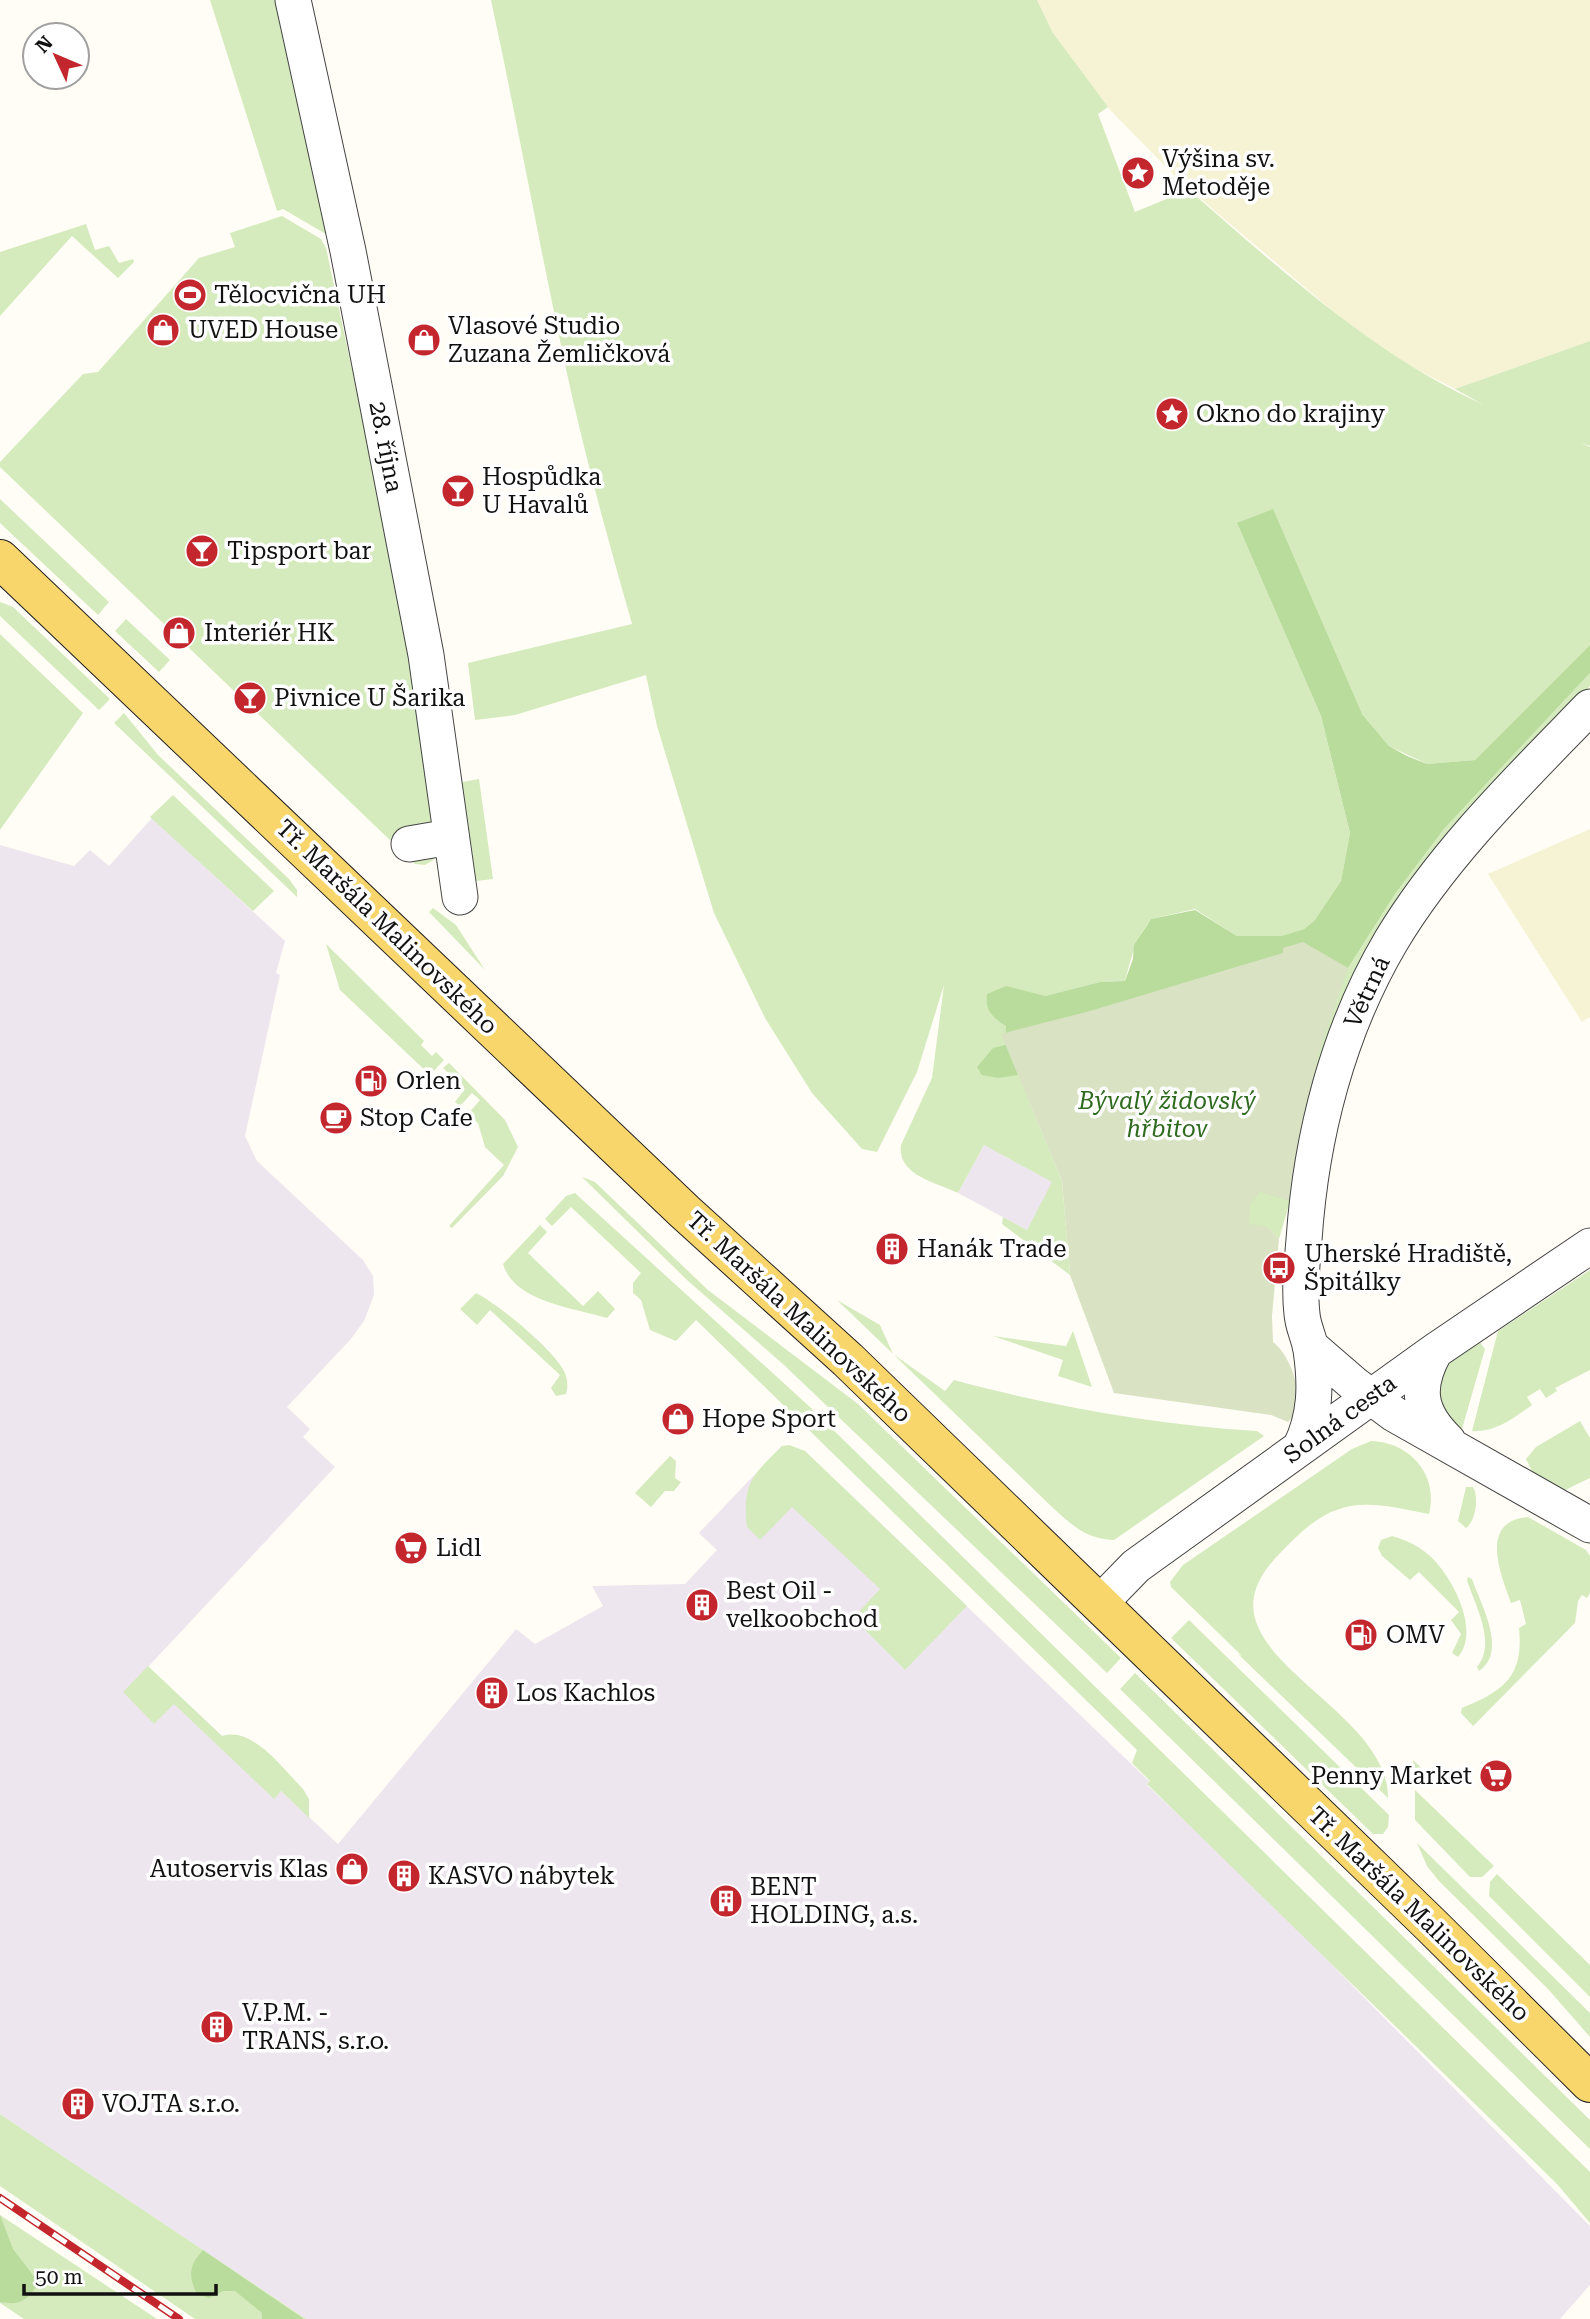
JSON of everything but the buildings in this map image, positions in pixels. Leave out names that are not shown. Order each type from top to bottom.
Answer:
[{"type":"main road","name":"Tř. Maršála Malinovského","points":[[0,559],[675,1203],[848,1360],[1590,2083]]},
{"type":"street","name":"28. října","points":[[293,0],[345,237],[426,655],[460,897]]},
{"type":"street","name":"Větrná","points":[[1300,1448],[1314,1407],[1310,1346],[1301,1313],[1304,1237],[1320,1125],[1353,1019],[1392,940],[1430,887],[1471,835],[1590,707]]},
{"type":"street","points":[[409,844],[450,837]]},
{"type":"street","name":"Solná cesta","points":[[1099,1604],[1136,1566],[1435,1351],[1590,1246]]},
{"type":"street","points":[[1310,1346],[1370,1397],[1419,1429],[1590,1525]]},
{"type":"street","points":[[1435,1351],[1421,1382],[1422,1398],[1434,1424],[1451,1445]]},
{"type":"shaded area","points":[[1037,0],[1590,0],[1590,341],[1455,389],[1410,366],[1347,323],[1183,184],[1110,110],[1079,71],[1053,33]]},
{"type":"shaded area","points":[[152,818],[285,941],[276,973],[280,975],[245,1136],[257,1161],[363,1260],[373,1276],[374,1295],[364,1321],[350,1340],[287,1407],[310,1429],[303,1437],[335,1467],[148,1667],[338,1844],[516,1629],[535,1644],[603,1606],[592,1586],[685,1584],[717,1550],[699,1533],[782,1446],[805,1451],[1150,1782],[1147,1785],[1268,1900],[1590,2226],[1590,2285],[1560,2319],[306,2319],[0,2114],[0,845],[74,866],[90,850],[109,866]]},
{"type":"shaded area","points":[[1590,829],[1590,1017],[1582,1022],[1488,874]]},
{"type":"shaded area","points":[[984,1145],[1053,1182],[1027,1230],[958,1193]]},
{"type":"green space","points":[[210,0],[279,0],[331,237],[283,209],[277,211]]},
{"type":"green space","points":[[491,0],[1037,0],[1053,33],[1108,107],[1098,114],[1135,212],[1176,195],[1183,185],[1289,276],[1363,334],[1401,360],[1482,404],[1455,389],[1590,341],[1590,446],[1581,443],[1590,447],[1590,645],[1475,760],[1427,764],[1389,746],[1362,714],[1237,523],[1321,716],[1350,833],[1341,881],[1314,921],[1304,929],[1281,936],[1237,936],[1195,909],[1151,919],[1138,941],[1125,981],[1100,982],[1045,996],[1026,1085],[1029,1101],[1062,1181],[1070,1275],[1002,1224],[1003,1217],[1027,1230],[1052,1182],[984,1145],[958,1193],[919,1176],[905,1164],[901,1155],[901,1145],[932,1078],[944,985],[917,1072],[877,1152],[862,1149],[812,1093],[765,1018],[714,913],[657,726],[646,675],[515,715],[475,720],[468,663],[632,624],[569,384]]},
{"type":"green space","points":[[282,216],[321,239],[326,248],[415,666],[434,815],[426,855],[435,859],[425,865],[415,864],[0,467],[0,462],[83,374],[98,372],[199,258],[235,247],[230,233]]},
{"type":"green space","points":[[86,224],[95,250],[109,246],[119,263],[133,259],[134,262],[118,278],[72,236],[0,316],[0,252]]},
{"type":"green space","points":[[0,499],[109,602],[98,615],[0,523]]},
{"type":"green space","points":[[1273,509],[1362,714],[1389,746],[1407,756],[1427,764],[1475,760],[1590,645],[1590,673],[1444,829],[1395,894],[1348,968],[1318,1056],[1290,1201],[1260,1192],[1250,1204],[1249,1224],[1268,1227],[1273,1304],[1018,1071],[1018,1075],[998,1078],[982,1075],[977,1067],[993,1048],[1005,1045],[1006,1026],[990,1013],[987,994],[1006,986],[1045,996],[1100,982],[1125,981],[1133,959],[1134,945],[1151,919],[1195,910],[1237,936],[1281,936],[1304,929],[1314,921],[1341,881],[1350,833],[1321,716],[1237,523]]},
{"type":"green space","points":[[0,602],[13,607],[110,699],[99,710],[0,616]]},
{"type":"green space","points":[[126,619],[170,660],[159,672],[115,631]]},
{"type":"green space","points":[[0,634],[83,713],[0,830]]},
{"type":"green space","points":[[1590,673],[1590,686],[1479,805],[1305,1123],[1318,1056],[1348,968],[1395,894],[1444,829]]},
{"type":"green space","points":[[124,713],[158,755],[289,879],[297,890],[297,897],[114,723]]},
{"type":"green space","points":[[479,779],[493,879],[476,881],[462,782]]},
{"type":"green space","points":[[173,795],[274,891],[253,911],[150,817]]},
{"type":"green space","points":[[433,908],[456,925],[485,970],[429,912]]},
{"type":"green space","name":"Bývalý židovský hřbitov","points":[[1303,942],[1348,968],[1318,1056],[1290,1201],[1260,1192],[1250,1204],[1249,1224],[1268,1227],[1279,1239],[1272,1316],[1273,1342],[1286,1358],[1296,1381],[1297,1404],[1294,1414],[1288,1422],[1271,1415],[1114,1393],[1070,1275],[1062,1181],[1001,1034],[1090,1011],[1283,953],[1283,948]]},
{"type":"green space","points":[[326,944],[424,1041],[421,1045],[432,1056],[436,1052],[444,1060],[430,1075],[340,990]]},
{"type":"green space","points":[[449,1063],[505,1120],[518,1147],[503,1176],[452,1228],[449,1226],[504,1165],[485,1147],[478,1123],[468,1114],[480,1100],[472,1093],[460,1106],[455,1102],[465,1089],[443,1068]]},
{"type":"green space","points":[[582,1177],[595,1182],[708,1290],[858,1404],[1121,1658],[1107,1673],[784,1365],[687,1280]]},
{"type":"green space","points":[[1260,1192],[1290,1201],[1279,1239],[1268,1227],[1249,1224],[1250,1204]]},
{"type":"green space","points":[[575,1193],[811,1408],[1590,2172],[1590,2223],[1557,2184],[1147,1784],[1150,1781],[1132,1763],[1137,1750],[696,1320],[676,1341],[650,1330],[641,1300],[633,1293],[633,1283],[641,1273],[571,1207],[552,1226],[545,1219],[566,1196]]},
{"type":"green space","points":[[540,1225],[547,1232],[528,1253],[583,1306],[598,1291],[615,1309],[607,1318],[547,1302],[519,1287],[509,1277],[503,1264]]},
{"type":"green space","points":[[1590,1270],[1590,1370],[1555,1388],[1557,1391],[1546,1398],[1540,1389],[1527,1397],[1532,1405],[1504,1424],[1489,1430],[1472,1431],[1498,1331]]},
{"type":"green space","points":[[476,1293],[511,1317],[550,1353],[565,1373],[566,1394],[556,1396],[551,1388],[560,1375],[490,1310],[477,1325],[460,1309]]},
{"type":"green space","points":[[837,1300],[880,1325],[893,1354]]},
{"type":"green space","points":[[1073,1331],[1092,1387],[1058,1376],[1063,1360],[993,1336],[1066,1346]]},
{"type":"green space","points":[[1476,1337],[1485,1349],[1462,1429],[1446,1421],[1432,1375]]},
{"type":"green space","points":[[893,1354],[945,1391],[954,1380],[1104,1413],[1257,1431],[1264,1436],[1114,1540],[1104,1539],[1080,1530],[1060,1515]]},
{"type":"green space","points":[[1580,1421],[1590,1438],[1590,1478],[1561,1492],[1533,1473],[1526,1459],[1536,1447]]},
{"type":"green space","points":[[1371,1441],[1398,1447],[1418,1463],[1430,1486],[1429,1514],[1356,1505],[1325,1515],[1292,1541],[1265,1571],[1255,1592],[1255,1618],[1267,1643],[1365,1741],[1382,1768],[1388,1798],[1238,1654],[1242,1656],[1171,1587],[1170,1582],[1183,1565],[1352,1449]]},
{"type":"green space","points":[[789,1445],[805,1451],[967,1606],[905,1670],[853,1618],[880,1589],[792,1507],[760,1540],[747,1527],[746,1500],[751,1481],[782,1446]]},
{"type":"green space","points":[[670,1456],[676,1461],[675,1478],[681,1482],[674,1491],[665,1491],[651,1507],[635,1493]]},
{"type":"green space","points":[[1466,1487],[1473,1487],[1476,1503],[1472,1520],[1466,1528],[1458,1521]]},
{"type":"green space","points":[[1528,1517],[1586,1550],[1590,1556],[1590,1593],[1587,1598],[1582,1595],[1578,1601],[1575,1623],[1473,1726],[1461,1713],[1462,1708],[1489,1695],[1508,1680],[1518,1658],[1519,1628],[1526,1624],[1520,1600],[1511,1603],[1502,1578],[1497,1551],[1503,1528],[1513,1521]]},
{"type":"green space","points":[[1392,1536],[1412,1544],[1430,1556],[1455,1590],[1465,1619],[1466,1633],[1464,1646],[1458,1657],[1452,1653],[1461,1634],[1451,1620],[1459,1612],[1419,1572],[1410,1580],[1382,1556],[1378,1548],[1381,1540]]},
{"type":"green space","points":[[1468,1577],[1472,1579],[1486,1614],[1492,1640],[1487,1662],[1479,1671],[1477,1667],[1483,1657],[1485,1635]]},
{"type":"green space","points":[[1189,1620],[1389,1815],[1388,1827],[1383,1834],[1373,1834],[1171,1638]]},
{"type":"green space","points":[[148,1666],[222,1736],[245,1737],[277,1761],[309,1799],[309,1818],[281,1791],[274,1799],[174,1704],[154,1724],[123,1692]]},
{"type":"green space","points":[[1135,1673],[1590,2120],[1590,2149],[1120,1689]]},
{"type":"green space","points":[[1413,1760],[1427,1773],[1411,1789]]},
{"type":"green space","points":[[1415,1790],[1494,1866],[1482,1877],[1470,1877],[1415,1820]]},
{"type":"green space","points":[[1417,1843],[1590,2013],[1590,2037],[1548,1989],[1438,1880],[1427,1866]]},
{"type":"green space","points":[[1497,1874],[1590,1965],[1590,1997],[1489,1896],[1490,1882]]},
{"type":"green space","points":[[0,2114],[306,2319],[195,2319],[0,2186]]},
{"type":"green space","points":[[0,2215],[157,2319],[24,2319],[0,2303]]},
{"type":"green space","points":[[0,2215],[13,2249],[39,2283],[27,2298],[13,2303],[0,2302]]},
{"type":"green space","points":[[203,2250],[304,2319],[262,2319],[262,2313],[235,2291],[223,2291],[209,2298],[197,2294],[191,2271]]},
{"type":"railway","points":[[0,2198],[179,2319]]},
{"type":"place","name":"Výšina sv. Metoděje","points":[[1138,173]]},
{"type":"place","name":"Tělocvična UH","points":[[190,295]]},
{"type":"place","name":"UVED House","points":[[163,330]]},
{"type":"place","name":"Vlasové Studio Zuzana Žemličková","points":[[424,340]]},
{"type":"place","name":"Okno do krajiny","points":[[1172,414]]},
{"type":"place","name":"Hospůdka U Havalů","points":[[458,491]]},
{"type":"place","name":"Tipsport bar","points":[[202,551]]},
{"type":"place","name":"Interiér HK","points":[[179,633]]},
{"type":"place","name":"Pivnice U Šarika","points":[[250,698]]},
{"type":"place","name":"Orlen","points":[[371,1081]]},
{"type":"place","name":"Stop Cafe","points":[[336,1118]]},
{"type":"place","name":"Hanák Trade","points":[[892,1249]]},
{"type":"place","name":"Uherské Hradiště, Špitálky","points":[[1279,1268]]},
{"type":"place","name":"Hope Sport","points":[[678,1419]]},
{"type":"place","name":"Lidl","points":[[411,1548]]},
{"type":"place","name":"Best Oil - velkoobchod","points":[[702,1605]]},
{"type":"place","name":"OMV","points":[[1361,1635]]},
{"type":"place","name":"Los Kachlos","points":[[492,1693]]},
{"type":"place","name":"Penny Market","points":[[1496,1776]]},
{"type":"place","name":"Autoservis Klas","points":[[352,1869]]},
{"type":"place","name":"KASVO nábytek","points":[[404,1876]]},
{"type":"place","name":"BENT HOLDING, a.s.","points":[[726,1901]]},
{"type":"place","name":"V.P.M. - TRANS, s.r.o.","points":[[217,2027]]},
{"type":"place","name":"VOJTA s.r.o.","points":[[78,2104]]}]
